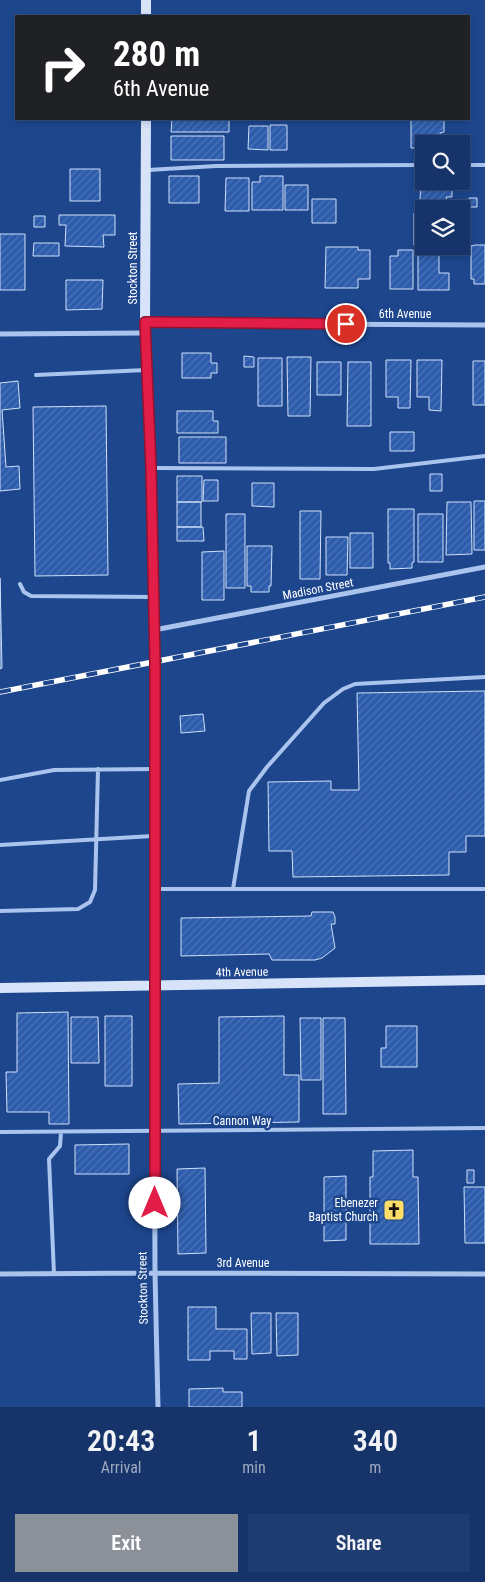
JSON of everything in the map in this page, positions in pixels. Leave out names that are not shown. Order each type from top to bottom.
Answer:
[{"type":"street","points":[[146,0],[146,15]]},
{"type":"street","name":"Stockton Street","points":[[146,120],[146,328],[154,630],[154,1132],[158,1407]]},
{"type":"street","name":"6th Avenue","points":[[0,334],[146,328],[485,325]]},
{"type":"street","name":"Madison Street","points":[[154,630],[485,567]]},
{"type":"street","name":"4th Avenue","points":[[0,988],[485,980]]},
{"type":"street","name":"3rd Avenue","points":[[0,1274],[485,1274]]},
{"type":"lane","points":[[146,170],[216,166],[415,165]]},
{"type":"lane","points":[[470,165],[485,165]]},
{"type":"lane","points":[[36,375],[148,370]]},
{"type":"lane","points":[[151,468],[374,469],[485,456]]},
{"type":"lane","points":[[20,584],[24,592],[31,596],[153,597]]},
{"type":"lane","points":[[233,890],[249,791],[267,767],[324,703],[343,689],[355,684],[485,677]]},
{"type":"lane","points":[[0,911],[78,908],[90,902],[95,890],[98,769]]},
{"type":"lane","points":[[0,780],[54,770],[154,769]]},
{"type":"lane","points":[[0,845],[154,836]]},
{"type":"lane","points":[[154,889],[485,889]]},
{"type":"lane","name":"Cannon Way","points":[[0,1132],[485,1128]]},
{"type":"lane","points":[[54,1274],[49,1159],[60,1146],[61,1132]]},
{"type":"building","points":[[172,120],[229,120],[229,132],[171,132]]},
{"type":"building","points":[[411,120],[444,120],[444,132],[440,133],[440,135],[415,135],[415,148],[411,148]]},
{"type":"building","points":[[270,125],[287,125],[287,150],[270,150]]},
{"type":"building","points":[[249,126],[268,126],[268,150],[248,149]]},
{"type":"building","points":[[171,136],[224,136],[224,160],[171,160]]},
{"type":"building","points":[[70,169],[100,169],[100,201],[70,201]]},
{"type":"building","points":[[169,176],[199,176],[199,203],[169,203]]},
{"type":"building","points":[[260,176],[283,176],[283,210],[252,210],[252,182],[260,182]]},
{"type":"building","points":[[226,178],[249,178],[249,211],[225,211]]},
{"type":"building","points":[[285,185],[308,185],[308,210],[285,210]]},
{"type":"building","points":[[420,190],[452,190],[452,197],[446,197],[447,200],[420,200]]},
{"type":"building","points":[[469,198],[477,198],[477,207],[470,207]]},
{"type":"building","points":[[312,199],[336,199],[336,223],[312,223]]},
{"type":"building","points":[[414,213],[415,213],[415,245]]},
{"type":"building","points":[[59,215],[115,215],[115,235],[103,235],[104,247],[65,246],[66,225],[59,225]]},
{"type":"building","points":[[34,216],[45,216],[45,227],[34,227]]},
{"type":"building","points":[[0,234],[25,234],[25,290],[0,290]]},
{"type":"building","points":[[34,243],[59,243],[59,256],[33,256]]},
{"type":"building","points":[[485,245],[485,284],[474,284],[474,279],[471,279],[471,246]]},
{"type":"building","points":[[326,247],[358,247],[358,250],[370,250],[370,279],[358,279],[358,288],[325,288]]},
{"type":"building","points":[[398,250],[413,250],[413,289],[390,289],[390,256],[398,256]]},
{"type":"building","points":[[418,255],[439,255],[439,273],[449,273],[449,290],[418,290]]},
{"type":"building","points":[[66,280],[103,280],[102,309],[66,310]]},
{"type":"building","points":[[182,353],[211,353],[211,363],[217,363],[217,373],[211,373],[211,378],[182,378]]},
{"type":"building","points":[[244,356],[254,357],[254,367],[244,367]]},
{"type":"building","points":[[287,357],[311,357],[310,416],[288,416]]},
{"type":"building","points":[[258,358],[282,358],[282,406],[258,406]]},
{"type":"building","points":[[386,360],[411,360],[410,408],[398,408],[398,397],[386,397]]},
{"type":"building","points":[[417,360],[442,360],[441,411],[429,410],[429,397],[417,397]]},
{"type":"building","points":[[473,361],[485,361],[485,405],[473,405]]},
{"type":"building","points":[[317,362],[341,362],[341,395],[317,395]]},
{"type":"building","points":[[348,362],[371,362],[371,426],[347,426]]},
{"type":"building","points":[[18,381],[20,408],[2,410],[6,467],[19,466],[20,489],[0,491],[0,383]]},
{"type":"building","points":[[106,406],[108,575],[35,576],[33,407]]},
{"type":"building","points":[[177,411],[213,411],[213,421],[218,421],[218,433],[177,433]]},
{"type":"building","points":[[390,432],[414,432],[414,451],[390,451]]},
{"type":"building","points":[[179,437],[226,437],[226,463],[179,463]]},
{"type":"building","points":[[430,474],[442,474],[442,491],[430,491]]},
{"type":"building","points":[[177,476],[202,476],[202,502],[177,502]]},
{"type":"building","points":[[204,480],[218,480],[218,501],[203,501]]},
{"type":"building","points":[[252,483],[274,483],[274,507],[252,506]]},
{"type":"building","points":[[474,501],[485,501],[485,550],[474,550]]},
{"type":"building","points":[[177,502],[201,502],[201,527],[177,527]]},
{"type":"building","points":[[447,502],[471,502],[472,554],[446,555]]},
{"type":"building","points":[[388,509],[414,509],[414,562],[412,563],[412,568],[390,569],[390,563],[388,563]]},
{"type":"building","points":[[300,511],[321,511],[320,579],[300,579]]},
{"type":"building","points":[[226,514],[245,514],[245,588],[226,588]]},
{"type":"building","points":[[418,514],[443,514],[443,562],[418,562]]},
{"type":"building","points":[[177,527],[203,527],[204,541],[177,541]]},
{"type":"building","points":[[350,533],[373,533],[373,568],[350,568]]},
{"type":"building","points":[[326,537],[348,537],[347,575],[326,575]]},
{"type":"building","points":[[247,546],[272,546],[271,586],[269,586],[269,592],[251,592],[251,586],[247,586]]},
{"type":"building","points":[[224,551],[224,600],[202,600],[202,552]]},
{"type":"building","points":[[0,578],[2,668],[0,669]]},
{"type":"building","points":[[485,691],[485,836],[466,836],[466,852],[449,852],[449,875],[293,877],[292,851],[269,851],[268,782],[331,781],[331,790],[359,790],[357,693]]},
{"type":"building","points":[[203,714],[205,731],[181,733],[180,716]]},
{"type":"building","points":[[312,912],[333,912],[335,917],[335,924],[331,924],[335,948],[322,958],[315,960],[272,960],[269,954],[181,956],[181,918],[311,916]]},
{"type":"building","points":[[68,1012],[69,1124],[49,1124],[49,1112],[7,1112],[6,1072],[17,1072],[17,1013]]},
{"type":"building","points":[[105,1016],[132,1016],[132,1086],[105,1086]]},
{"type":"building","points":[[284,1016],[284,1075],[299,1075],[299,1122],[179,1124],[178,1084],[219,1083],[219,1017]]},
{"type":"building","points":[[71,1017],[98,1017],[99,1063],[71,1063]]},
{"type":"building","points":[[300,1018],[321,1018],[321,1080],[301,1080]]},
{"type":"building","points":[[323,1018],[345,1018],[346,1114],[323,1114]]},
{"type":"building","points":[[386,1026],[417,1026],[417,1067],[381,1067],[381,1048],[386,1048]]},
{"type":"building","points":[[129,1144],[129,1174],[75,1174],[75,1145]]},
{"type":"building","name":"Ebenezer Baptist Church","points":[[413,1150],[413,1177],[418,1177],[419,1244],[370,1244],[370,1177],[373,1177],[373,1151]]},
{"type":"building","points":[[205,1168],[206,1253],[178,1254],[177,1169]]},
{"type":"building","points":[[467,1170],[474,1170],[474,1183],[467,1183]]},
{"type":"building","points":[[346,1176],[346,1240],[324,1241],[324,1177]]},
{"type":"building","points":[[464,1187],[485,1187],[485,1243],[465,1243]]},
{"type":"building","points":[[188,1307],[216,1307],[216,1329],[247,1329],[247,1359],[234,1359],[234,1351],[210,1351],[210,1360],[188,1360]]},
{"type":"building","points":[[251,1313],[271,1313],[271,1353],[252,1354]]},
{"type":"building","points":[[276,1313],[298,1313],[298,1355],[277,1356]]},
{"type":"building","points":[[223,1388],[223,1392],[242,1392],[242,1407],[189,1407],[189,1389]]},
{"type":"railway","points":[[0,692],[485,597]]},
{"type":"place","name":"Ebenezer Baptist Church","points":[[394,1210]]},
{"type":"route","points":[[155,1203],[155,662],[151,468],[145,322],[346,324]]}]
